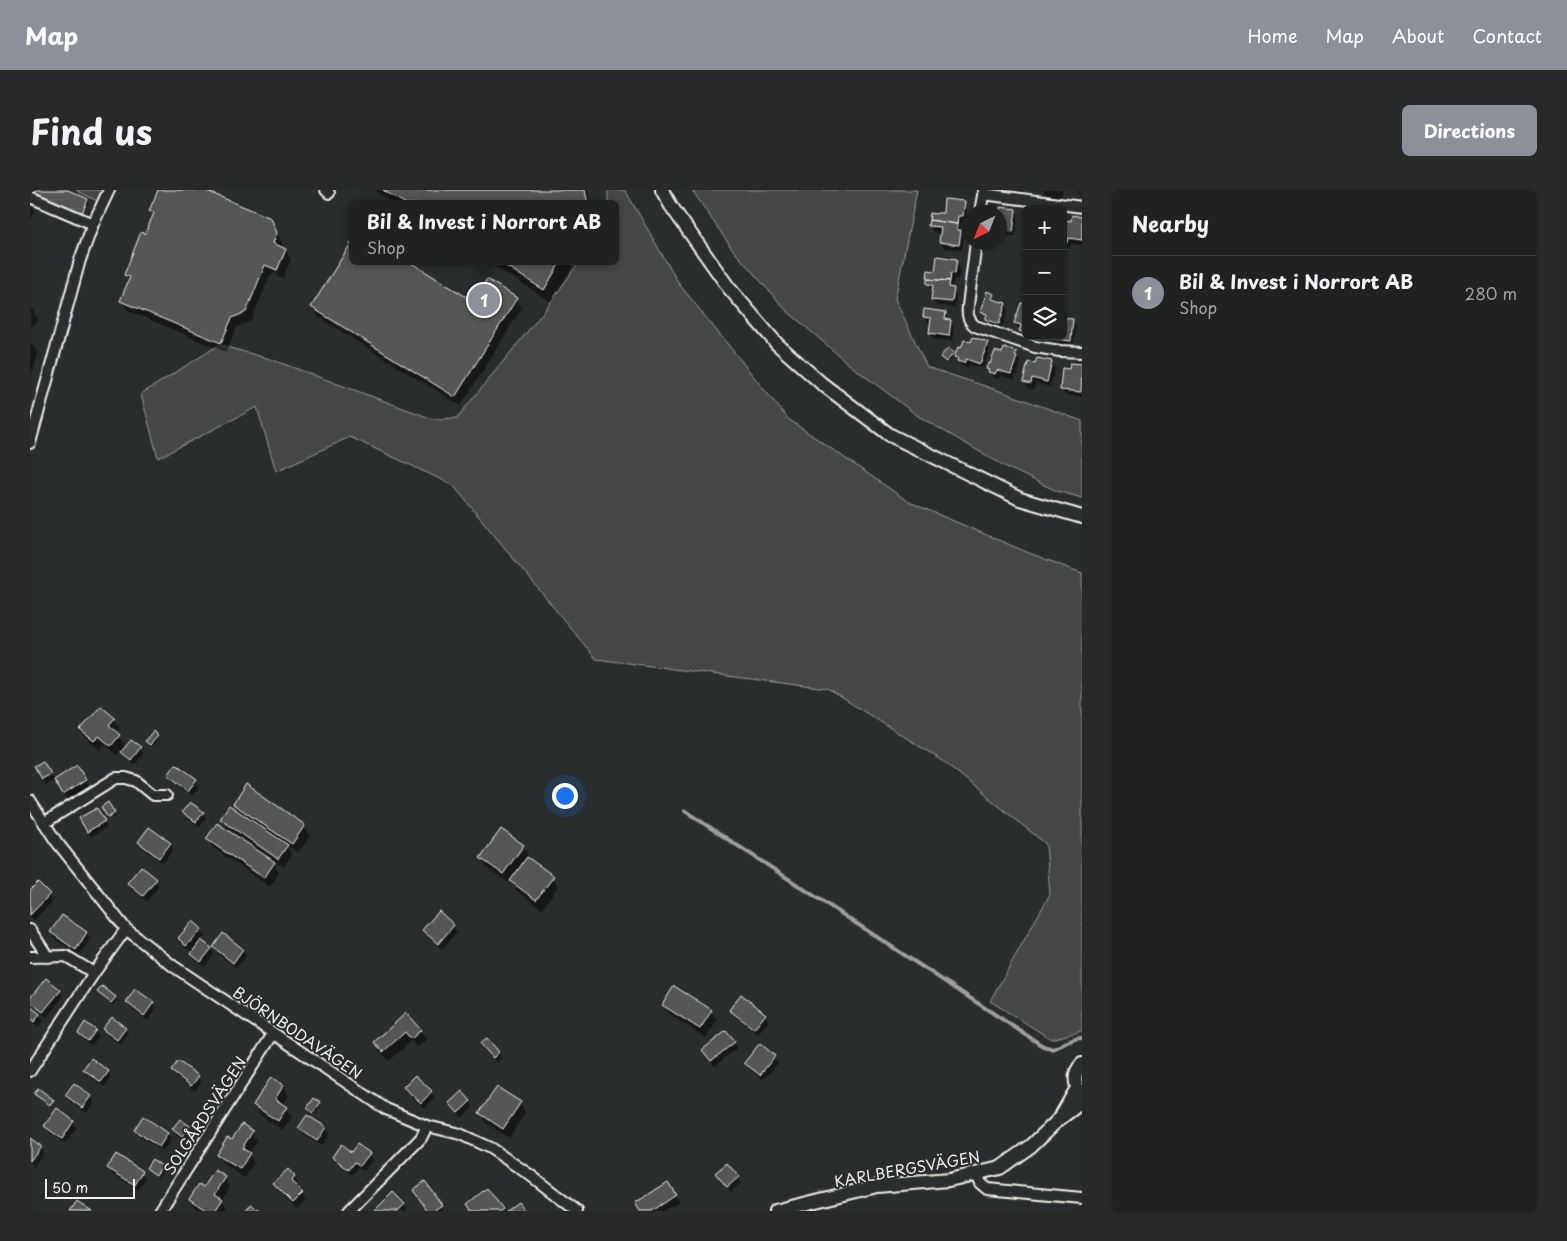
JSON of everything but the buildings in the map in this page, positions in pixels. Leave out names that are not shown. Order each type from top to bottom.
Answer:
[{"type":"street","points":[[30,444],[80,260],[93,224],[109,190]]},
{"type":"street","points":[[662,190],[670,206],[729,288],[777,344],[821,383],[890,435],[1020,499],[1082,517]]},
{"type":"street","points":[[981,205],[983,192],[1082,206]]},
{"type":"street","points":[[30,197],[93,224]]},
{"type":"street","points":[[975,250],[967,316],[975,326],[1035,347],[1082,352]]},
{"type":"street","points":[[44,823],[116,778],[136,781],[153,795],[167,795]]},
{"type":"street","name":"BJÖRNBODAVÄGEN","points":[[30,801],[56,841],[126,929],[173,966],[386,1109],[427,1126],[460,1134],[490,1148],[530,1175],[577,1211]]},
{"type":"street","points":[[30,1071],[94,973],[126,929]]},
{"type":"street","points":[[30,930],[48,957]]},
{"type":"street","points":[[30,957],[66,956],[94,973]]},
{"type":"street","name":"SOLGÅRDSVÄGEN","points":[[160,1211],[273,1034]]},
{"type":"street","name":"KARLBERGSVÄGEN","points":[[1058,1120],[1080,1091],[1075,1081],[1078,1068],[1082,1064]]},
{"type":"street","name":"KARLBERGSVÄGEN","points":[[775,1211],[877,1186],[949,1180],[1000,1168],[1031,1146],[1058,1120],[1082,1102]]},
{"type":"street","points":[[349,1211],[421,1138],[427,1126]]},
{"type":"street","points":[[976,1174],[980,1183],[987,1188],[1082,1198]]},
{"type":"shaded area","points":[[76,190],[103,190],[97,201]]},
{"type":"shaded area","points":[[608,190],[625,190],[679,284],[788,419],[909,502],[1029,553],[1082,573],[1082,1031],[1051,1039],[990,1001],[1050,894],[1046,844],[943,761],[828,689],[596,659],[453,485],[350,437],[276,471],[257,407],[158,458],[141,394],[219,345],[270,359],[433,419],[457,418],[545,310],[577,265],[619,265],[619,200],[608,200]]},
{"type":"shaded area","points":[[692,190],[917,190],[895,299],[927,367],[1082,421],[1082,498],[1057,491],[1008,468],[918,416],[850,365],[786,310],[733,250]]},
{"type":"waterway","points":[[685,811],[1043,1046],[1053,1049],[1071,1040],[1082,1038]]},
{"type":"place","name":"Bil & Invest i Norrort AB","points":[[484,300]]}]
